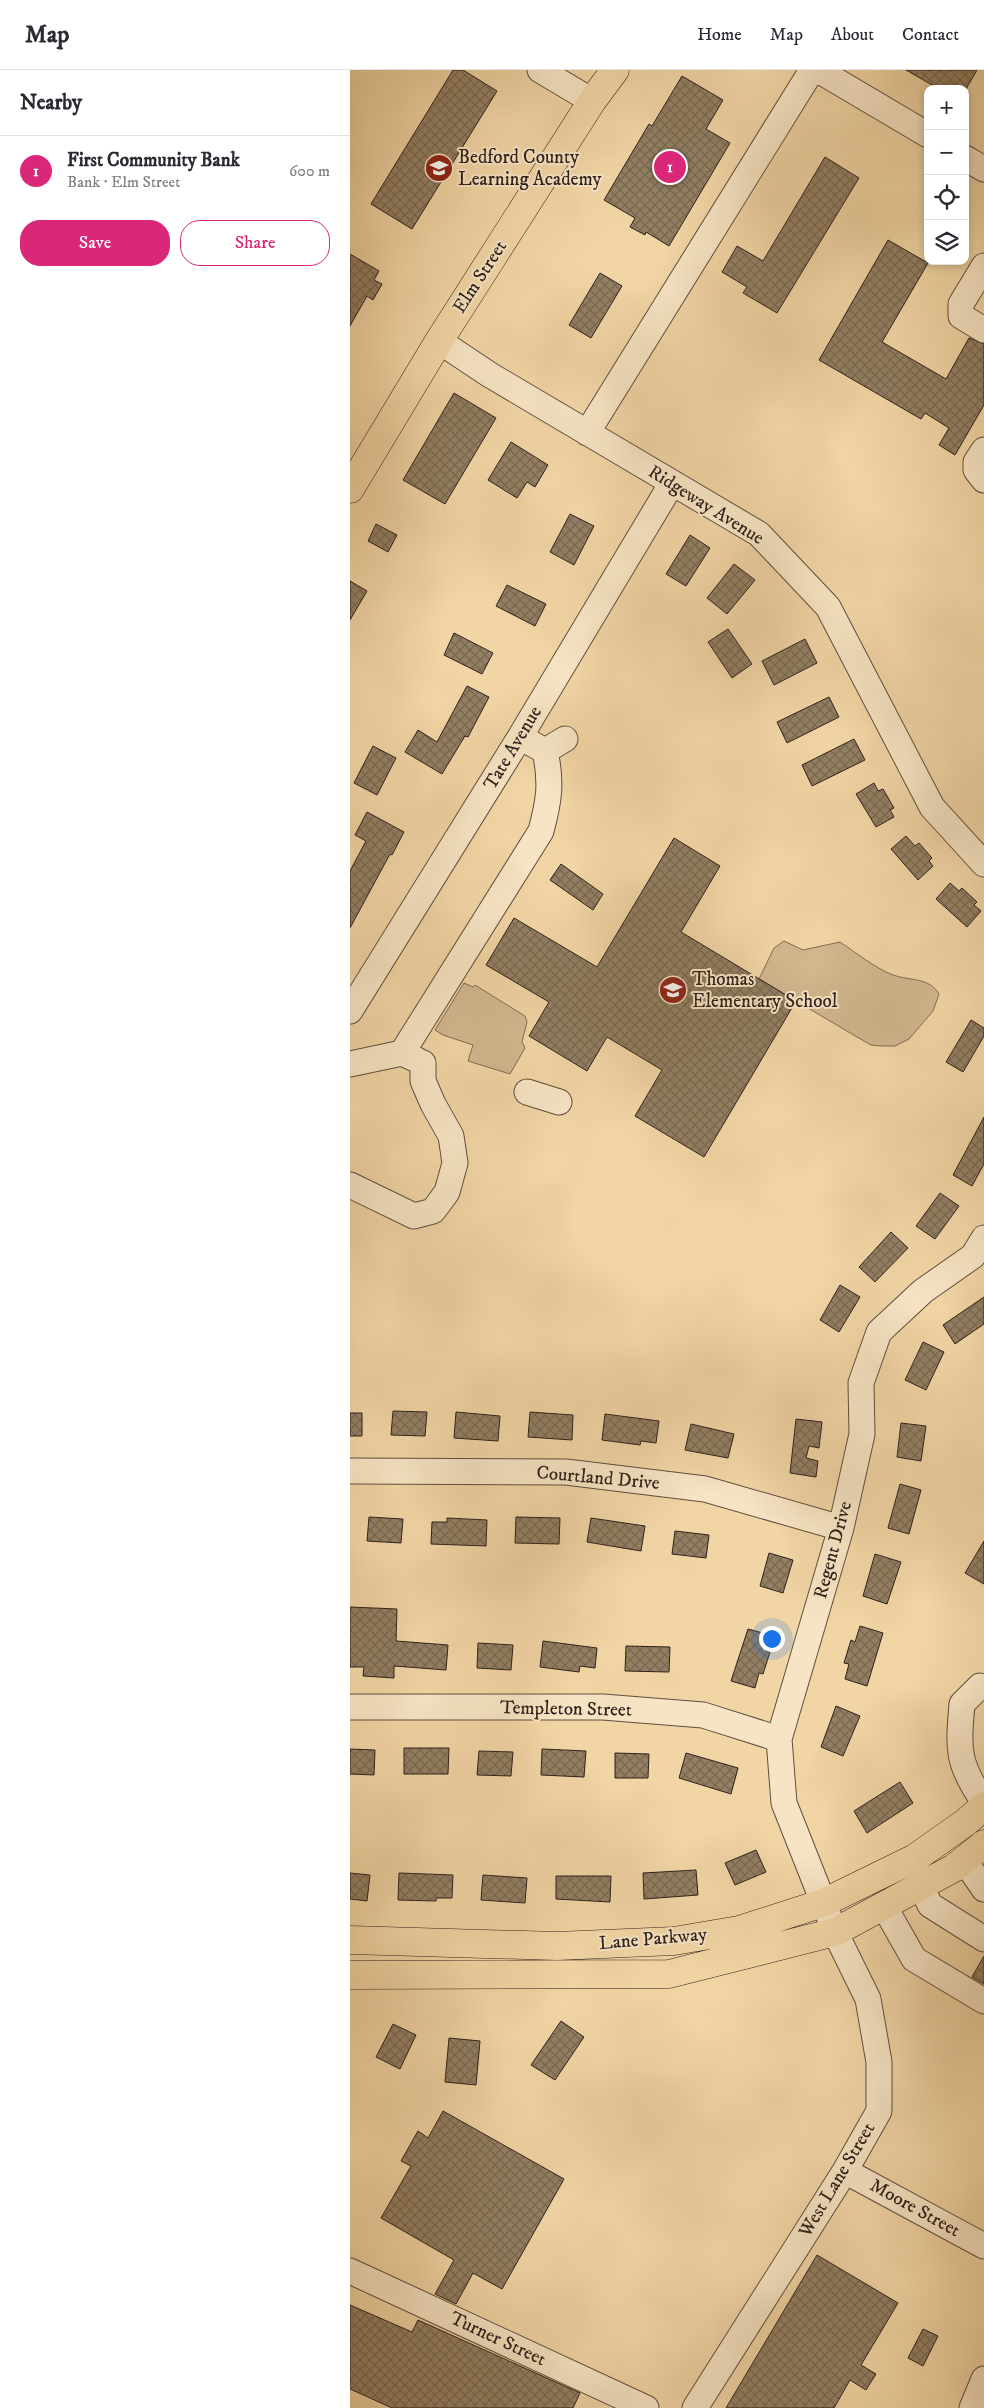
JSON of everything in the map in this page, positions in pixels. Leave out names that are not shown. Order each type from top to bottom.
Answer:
[{"type":"main road","name":"Elm Street","points":[[350,489],[439,341],[592,101],[615,70]]},
{"type":"main road","name":"Lane Parkway","points":[[350,1940],[557,1946],[674,1941],[740,1930],[823,1903],[915,1858],[966,1822],[984,1804]]},
{"type":"main road","name":"Lane Parkway","points":[[350,1975],[669,1974],[835,1932],[954,1868],[974,1852]]},
{"type":"street","points":[[540,70],[592,101]]},
{"type":"street","points":[[587,433],[812,70]]},
{"type":"street","points":[[818,70],[854,79],[924,132]]},
{"type":"street","points":[[969,160],[984,169]]},
{"type":"street","points":[[980,272],[961,304],[961,316],[984,330]]},
{"type":"street","name":"Ridgeway Avenue","points":[[439,341],[490,375],[759,534],[828,606],[932,807],[984,864]]},
{"type":"street","name":"Tate Avenue","points":[[350,1011],[520,736],[672,483]]},
{"type":"street","points":[[350,1185],[414,1216],[433,1211],[447,1192],[455,1163],[451,1136],[433,1104],[424,1081],[420,1061],[541,831],[557,761],[520,736]]},
{"type":"street","points":[[350,1064],[420,1061]]},
{"type":"street","points":[[528,1092],[559,1102]]},
{"type":"street","name":"Regent Drive","points":[[823,1903],[784,1803],[779,1739],[841,1528],[862,1434],[861,1383],[879,1332],[922,1291],[973,1256],[984,1238]]},
{"type":"street","name":"Courtland Drive","points":[[350,1471],[566,1472],[705,1489],[841,1528]]},
{"type":"street","points":[[982,1682],[962,1704],[958,1743],[967,1778],[984,1804]]},
{"type":"street","name":"Templeton Street","points":[[350,1708],[603,1707],[703,1715],[779,1739]]},
{"type":"street","points":[[974,1852],[984,1889]]},
{"type":"street","points":[[920,1886],[930,1905],[984,1939]]},
{"type":"street","name":"West Lane Street","points":[[695,2408],[845,2171],[878,2110],[878,2062],[868,1999],[823,1903]]},
{"type":"street","points":[[884,1906],[914,1959],[984,2001]]},
{"type":"street","name":"Moore Street","points":[[845,2171],[984,2246]]},
{"type":"street","name":"Turner Street","points":[[350,2271],[646,2408]]},
{"type":"street","points":[[972,2408],[984,2379]]},
{"type":"shaded area","points":[[784,941],[803,950],[840,942],[886,972],[899,977],[919,980],[930,985],[939,994],[933,1011],[909,1039],[895,1046],[871,1045],[759,979],[774,948]]},
{"type":"shaded area","points":[[464,983],[473,987],[475,985],[525,1016],[527,1022],[522,1042],[525,1048],[510,1074],[468,1061],[473,1045],[443,1035],[435,1030]]},
{"type":"building","name":"Bedford County Learning Academy","points":[[453,70],[463,70],[497,91],[412,229],[371,204]]},
{"type":"building","points":[[906,70],[977,70],[968,85],[932,85]]},
{"type":"building","points":[[682,76],[723,100],[706,129],[730,143],[669,246],[646,232],[645,235],[630,227],[635,218],[604,200],[649,124],[652,126]]},
{"type":"building","points":[[825,157],[859,178],[777,313],[743,293],[747,287],[722,272],[737,246],[763,261]]},
{"type":"building","points":[[888,240],[924,261],[924,265],[927,265],[882,342],[946,379],[969,338],[984,344],[984,405],[955,455],[939,445],[949,428],[925,413],[921,419],[819,360]]},
{"type":"building","points":[[350,254],[379,271],[374,280],[382,284],[373,300],[367,296],[350,326]]},
{"type":"building","points":[[600,273],[622,286],[591,338],[569,325]]},
{"type":"building","points":[[454,393],[496,418],[445,504],[403,480]]},
{"type":"building","points":[[511,442],[548,465],[535,487],[527,482],[517,498],[488,480]]},
{"type":"building","points":[[570,514],[594,526],[574,565],[550,552]]},
{"type":"building","points":[[376,524],[397,535],[388,552],[368,541]]},
{"type":"building","points":[[690,535],[710,548],[686,586],[666,574]]},
{"type":"building","points":[[734,564],[755,580],[727,614],[707,598]]},
{"type":"building","points":[[350,581],[367,591],[350,620]]},
{"type":"building","points":[[507,585],[546,604],[535,626],[496,606]]},
{"type":"building","points":[[728,629],[752,664],[732,678],[708,642]]},
{"type":"building","points":[[454,633],[493,653],[482,674],[444,655]]},
{"type":"building","points":[[805,639],[817,663],[774,685],[762,661]]},
{"type":"building","points":[[467,686],[489,697],[468,737],[465,736],[442,774],[405,752],[418,730],[437,742]]},
{"type":"building","points":[[829,697],[839,717],[787,743],[777,722]]},
{"type":"building","points":[[854,739],[865,760],[812,786],[802,765]]},
{"type":"building","points":[[373,746],[396,758],[377,795],[354,783]]},
{"type":"building","points":[[874,783],[878,791],[883,789],[894,808],[890,810],[894,817],[876,827],[856,794]]},
{"type":"building","points":[[367,812],[404,832],[350,928],[350,871],[366,841],[355,835]]},
{"type":"building","points":[[906,836],[915,846],[919,843],[932,858],[929,861],[933,866],[918,880],[891,849]]},
{"type":"building","points":[[674,838],[720,866],[681,932],[796,1001],[704,1157],[635,1116],[662,1070],[607,1037],[587,1071],[529,1036],[549,1002],[486,965],[514,918],[597,967]]},
{"type":"building","points":[[561,864],[603,894],[593,910],[550,880]]},
{"type":"building","points":[[950,883],[959,891],[962,888],[977,902],[974,905],[981,911],[967,927],[936,899]]},
{"type":"building","points":[[971,1020],[984,1028],[984,1036],[963,1072],[946,1062]]},
{"type":"building","points":[[984,1117],[984,1164],[972,1186],[953,1175]]},
{"type":"building","points":[[940,1193],[959,1206],[935,1239],[916,1226]]},
{"type":"building","points":[[891,1232],[908,1248],[875,1282],[859,1267]]},
{"type":"building","points":[[840,1285],[860,1297],[839,1332],[820,1320]]},
{"type":"building","points":[[984,1297],[984,1324],[955,1344],[943,1325]]},
{"type":"building","points":[[923,1342],[944,1352],[926,1390],[905,1380]]},
{"type":"building","points":[[393,1411],[427,1412],[425,1436],[391,1435]]},
{"type":"building","points":[[456,1412],[500,1416],[498,1441],[454,1438]]},
{"type":"building","points":[[530,1412],[573,1415],[572,1440],[528,1437]]},
{"type":"building","points":[[350,1413],[362,1413],[362,1436],[350,1436]]},
{"type":"building","points":[[605,1414],[659,1421],[656,1443],[641,1441],[640,1445],[602,1440]]},
{"type":"building","points":[[796,1419],[822,1422],[819,1448],[809,1446],[806,1458],[818,1461],[816,1477],[790,1473]]},
{"type":"building","points":[[901,1423],[926,1426],[921,1461],[897,1457]]},
{"type":"building","points":[[691,1424],[734,1434],[728,1458],[685,1450]]},
{"type":"building","points":[[900,1484],[921,1490],[909,1534],[888,1528]]},
{"type":"building","points":[[369,1517],[403,1519],[401,1543],[367,1541]]},
{"type":"building","points":[[516,1517],[560,1518],[559,1544],[515,1543]]},
{"type":"building","points":[[447,1518],[487,1520],[486,1546],[431,1544],[432,1522],[447,1522]]},
{"type":"building","points":[[591,1518],[645,1526],[641,1551],[587,1542]]},
{"type":"building","points":[[675,1531],[709,1535],[706,1558],[672,1554]]},
{"type":"building","points":[[984,1541],[984,1584],[965,1573]]},
{"type":"building","points":[[769,1553],[793,1560],[783,1593],[760,1586]]},
{"type":"building","points":[[875,1554],[901,1562],[887,1604],[863,1596]]},
{"type":"building","points":[[350,1607],[397,1609],[396,1641],[448,1645],[446,1670],[394,1666],[394,1678],[363,1676],[364,1667],[350,1667]]},
{"type":"building","points":[[860,1626],[883,1633],[867,1686],[845,1679],[849,1664],[844,1663],[851,1640],[855,1642]]},
{"type":"building","points":[[748,1629],[770,1635],[765,1650],[770,1652],[763,1674],[759,1673],[755,1688],[731,1681]]},
{"type":"building","points":[[543,1641],[597,1648],[595,1668],[580,1666],[579,1672],[540,1667]]},
{"type":"building","points":[[478,1643],[513,1645],[511,1670],[477,1668]]},
{"type":"building","points":[[626,1646],[670,1647],[669,1672],[625,1671]]},
{"type":"building","points":[[836,1706],[860,1716],[843,1756],[821,1747]]},
{"type":"building","points":[[404,1748],[449,1748],[448,1774],[404,1774]]},
{"type":"building","points":[[350,1749],[375,1750],[374,1775],[350,1774]]},
{"type":"building","points":[[542,1749],[586,1751],[584,1777],[541,1775]]},
{"type":"building","points":[[479,1751],[513,1752],[511,1776],[477,1775]]},
{"type":"building","points":[[615,1753],[649,1754],[648,1778],[615,1778]]},
{"type":"building","points":[[686,1753],[738,1768],[731,1794],[679,1778]]},
{"type":"building","points":[[900,1782],[913,1803],[867,1833],[854,1811]]},
{"type":"building","points":[[756,1850],[766,1872],[735,1885],[725,1863]]},
{"type":"building","points":[[696,1870],[698,1895],[644,1899],[643,1873]]},
{"type":"building","points":[[350,1873],[370,1875],[367,1901],[350,1899]]},
{"type":"building","points":[[399,1873],[453,1875],[452,1898],[436,1898],[436,1901],[398,1900]]},
{"type":"building","points":[[483,1875],[527,1878],[525,1903],[481,1900]]},
{"type":"building","points":[[556,1876],[611,1876],[610,1902],[556,1899]]},
{"type":"building","points":[[984,1956],[984,1984],[972,1977]]},
{"type":"building","points":[[561,2021],[584,2037],[555,2080],[531,2065]]},
{"type":"building","points":[[393,2024],[416,2035],[400,2069],[376,2057]]},
{"type":"building","points":[[449,2038],[480,2041],[476,2085],[445,2082]]},
{"type":"building","points":[[443,2111],[564,2179],[502,2289],[473,2273],[456,2304],[435,2294],[454,2260],[381,2218],[411,2166],[401,2161],[418,2131],[428,2138]]},
{"type":"building","points":[[817,2255],[898,2303],[861,2365],[876,2374],[866,2390],[850,2380],[834,2408],[726,2408]]},
{"type":"building","points":[[350,2305],[412,2332],[418,2320],[580,2393],[573,2408],[392,2408],[350,2389]]},
{"type":"building","points":[[923,2329],[938,2336],[923,2366],[908,2358]]},
{"type":"place","name":"First Community Bank","points":[[670,167]]},
{"type":"place","name":"Bedford County Learning Academy","points":[[439,168]]},
{"type":"place","name":"Thomas Elementary School","points":[[673,990]]}]
